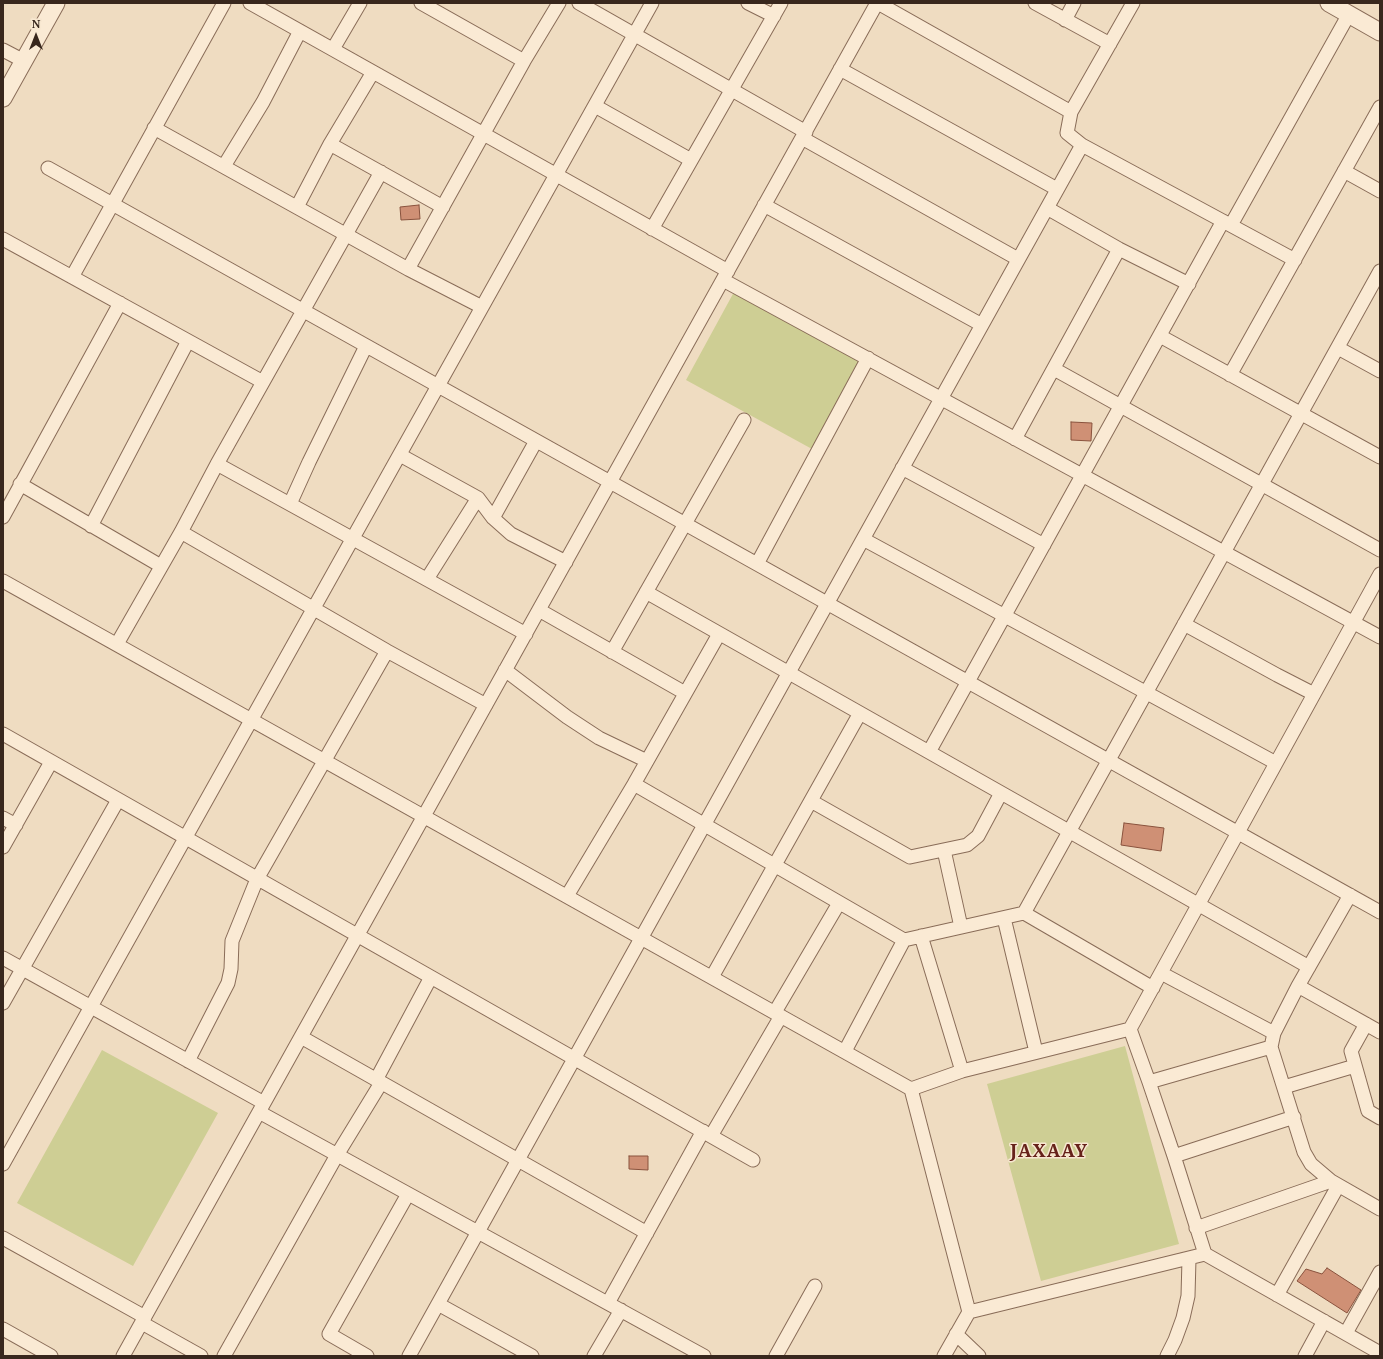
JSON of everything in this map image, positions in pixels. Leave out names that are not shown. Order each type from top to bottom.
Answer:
[{"type":"street","points":[[3,98],[56,3]]},
{"type":"street","points":[[72,277],[224,3]]},
{"type":"street","points":[[250,3],[652,229],[725,275],[868,358],[1380,637]]},
{"type":"street","points":[[333,49],[360,3]]},
{"type":"street","points":[[421,3],[524,61]]},
{"type":"street","points":[[408,269],[558,3]]},
{"type":"street","points":[[580,3],[732,90],[804,135],[1018,259]]},
{"type":"street","points":[[3,1164],[8,1143],[91,1007],[652,3]]},
{"type":"street","points":[[748,3],[774,16]]},
{"type":"street","points":[[652,229],[781,3]]},
{"type":"street","points":[[124,1356],[764,205],[878,3],[1072,112]]},
{"type":"street","points":[[1036,3],[1110,44]]},
{"type":"street","points":[[1065,20],[1074,3]]},
{"type":"street","points":[[1133,3],[1072,112],[1067,133],[1082,145],[1295,260]]},
{"type":"street","points":[[929,752],[1189,284],[1227,223],[1339,7],[1380,32]]},
{"type":"street","points":[[224,166],[263,102],[300,31]]},
{"type":"street","points":[[3,50],[24,61]]},
{"type":"street","points":[[840,70],[1057,190]]},
{"type":"street","points":[[297,207],[330,144],[373,72]]},
{"type":"street","points":[[595,106],[691,160]]},
{"type":"street","points":[[1230,375],[1380,107]]},
{"type":"street","points":[[154,128],[408,269],[482,307]]},
{"type":"street","points":[[330,144],[443,207]]},
{"type":"street","points":[[409,1356],[1082,145]]},
{"type":"street","points":[[48,168],[1380,912]]},
{"type":"street","points":[[1344,171],[1380,192]]},
{"type":"street","points":[[117,644],[181,532],[217,464],[380,172]]},
{"type":"street","points":[[764,205],[982,325]]},
{"type":"street","points":[[1047,208],[1119,249],[1189,284]]},
{"type":"street","points":[[3,239],[263,382]]},
{"type":"street","points":[[1015,439],[1119,249]]},
{"type":"street","points":[[1024,913],[1378,278]]},
{"type":"street","points":[[3,516],[120,304]]},
{"type":"street","points":[[1160,336],[1380,458]]},
{"type":"street","points":[[91,526],[188,341]]},
{"type":"street","points":[[290,504],[366,346]]},
{"type":"street","points":[[1338,348],[1380,371]]},
{"type":"street","points":[[757,564],[868,358]]},
{"type":"street","points":[[1054,369],[1380,550]]},
{"type":"street","points":[[612,652],[744,420]]},
{"type":"street","points":[[493,518],[536,441]]},
{"type":"street","points":[[400,455],[478,498],[493,518],[511,534],[566,562]]},
{"type":"street","points":[[217,464],[526,634]]},
{"type":"street","points":[[902,468],[1044,545]]},
{"type":"street","points":[[20,484],[161,566]]},
{"type":"street","points":[[427,579],[478,498]]},
{"type":"street","points":[[181,532],[387,651],[486,705]]},
{"type":"street","points":[[863,539],[1276,763]]},
{"type":"street","points":[[911,1089],[962,1071],[1130,1029],[1380,574]]},
{"type":"street","points":[[3,581],[911,1089],[969,1312],[944,1356]]},
{"type":"street","points":[[646,592],[1309,967]]},
{"type":"street","points":[[539,610],[685,693]]},
{"type":"street","points":[[1184,624],[1314,694]]},
{"type":"street","points":[[567,896],[634,784],[719,634]]},
{"type":"street","points":[[188,1061],[228,983],[231,969],[232,941],[257,879],[387,651]]},
{"type":"street","points":[[505,670],[567,717],[593,734],[647,761]]},
{"type":"street","points":[[712,977],[860,713]]},
{"type":"street","points":[[3,734],[753,1160]]},
{"type":"street","points":[[3,847],[51,762]]},
{"type":"street","points":[[634,784],[904,940],[1024,913],[1153,988]]},
{"type":"street","points":[[811,801],[910,857],[967,845],[978,836],[1001,793]]},
{"type":"street","points":[[3,1003],[118,800]]},
{"type":"street","points":[[3,818],[16,825]]},
{"type":"street","points":[[944,850],[960,927]]},
{"type":"street","points":[[1350,895],[1298,986],[1274,1033],[1271,1047],[1304,1152],[1311,1164],[1334,1184],[1380,1209]]},
{"type":"street","points":[[608,1303],[647,1232],[778,1014],[839,903]]},
{"type":"street","points":[[1004,918],[1036,1052]]},
{"type":"street","points":[[921,936],[962,1071]]},
{"type":"street","points":[[845,1051],[904,940]]},
{"type":"street","points":[[3,958],[188,1061],[337,1154],[704,1356]]},
{"type":"street","points":[[1161,973],[1274,1033]]},
{"type":"street","points":[[224,1356],[379,1081],[431,977]]},
{"type":"street","points":[[1298,986],[1380,1032]]},
{"type":"street","points":[[1366,1024],[1351,1051],[1368,1111],[1380,1118]]},
{"type":"street","points":[[1130,1029],[1150,1082],[1204,1254],[1380,1353]]},
{"type":"street","points":[[301,1037],[647,1232]]},
{"type":"street","points":[[1150,1082],[1271,1047]]},
{"type":"street","points":[[1284,1087],[1355,1066]]},
{"type":"street","points":[[1174,1156],[1294,1117]]},
{"type":"street","points":[[1196,1228],[1334,1184]]},
{"type":"street","points":[[1277,1295],[1334,1184]]},
{"type":"street","points":[[366,1356],[329,1334],[408,1194]]},
{"type":"street","points":[[3,1238],[144,1320],[201,1356]]},
{"type":"street","points":[[969,1312],[1189,1259],[1204,1254]]},
{"type":"street","points":[[1167,1356],[1175,1340],[1185,1311],[1188,1296],[1189,1259]]},
{"type":"street","points":[[1346,1334],[1380,1272]]},
{"type":"street","points":[[776,1356],[815,1286]]},
{"type":"street","points":[[438,1304],[532,1356]]},
{"type":"street","points":[[594,1356],[621,1310]]},
{"type":"street","points":[[1305,1356],[1324,1321]]},
{"type":"street","points":[[3,1329],[51,1356]]},
{"type":"street","points":[[956,1334],[979,1356]]},
{"type":"green space","points":[[734,292],[861,361],[812,449],[686,380]]},
{"type":"green space","points":[[1125,1046],[1179,1244],[1041,1281],[987,1084]]},
{"type":"green space","points":[[102,1050],[218,1113],[133,1266],[17,1203]]},
{"type":"building","points":[[419,205],[420,219],[401,220],[400,207]]},
{"type":"building","points":[[1071,422],[1092,423],[1091,441],[1071,440]]},
{"type":"building","points":[[1124,823],[1164,828],[1161,851],[1121,845]]},
{"type":"building","points":[[629,1156],[648,1156],[648,1170],[629,1169]]},
{"type":"building","points":[[1327,1268],[1361,1290],[1347,1313],[1297,1281],[1306,1269],[1322,1274]]},
{"type":"district","name":"JAXAAY","points":[[1049,1152]]}]
